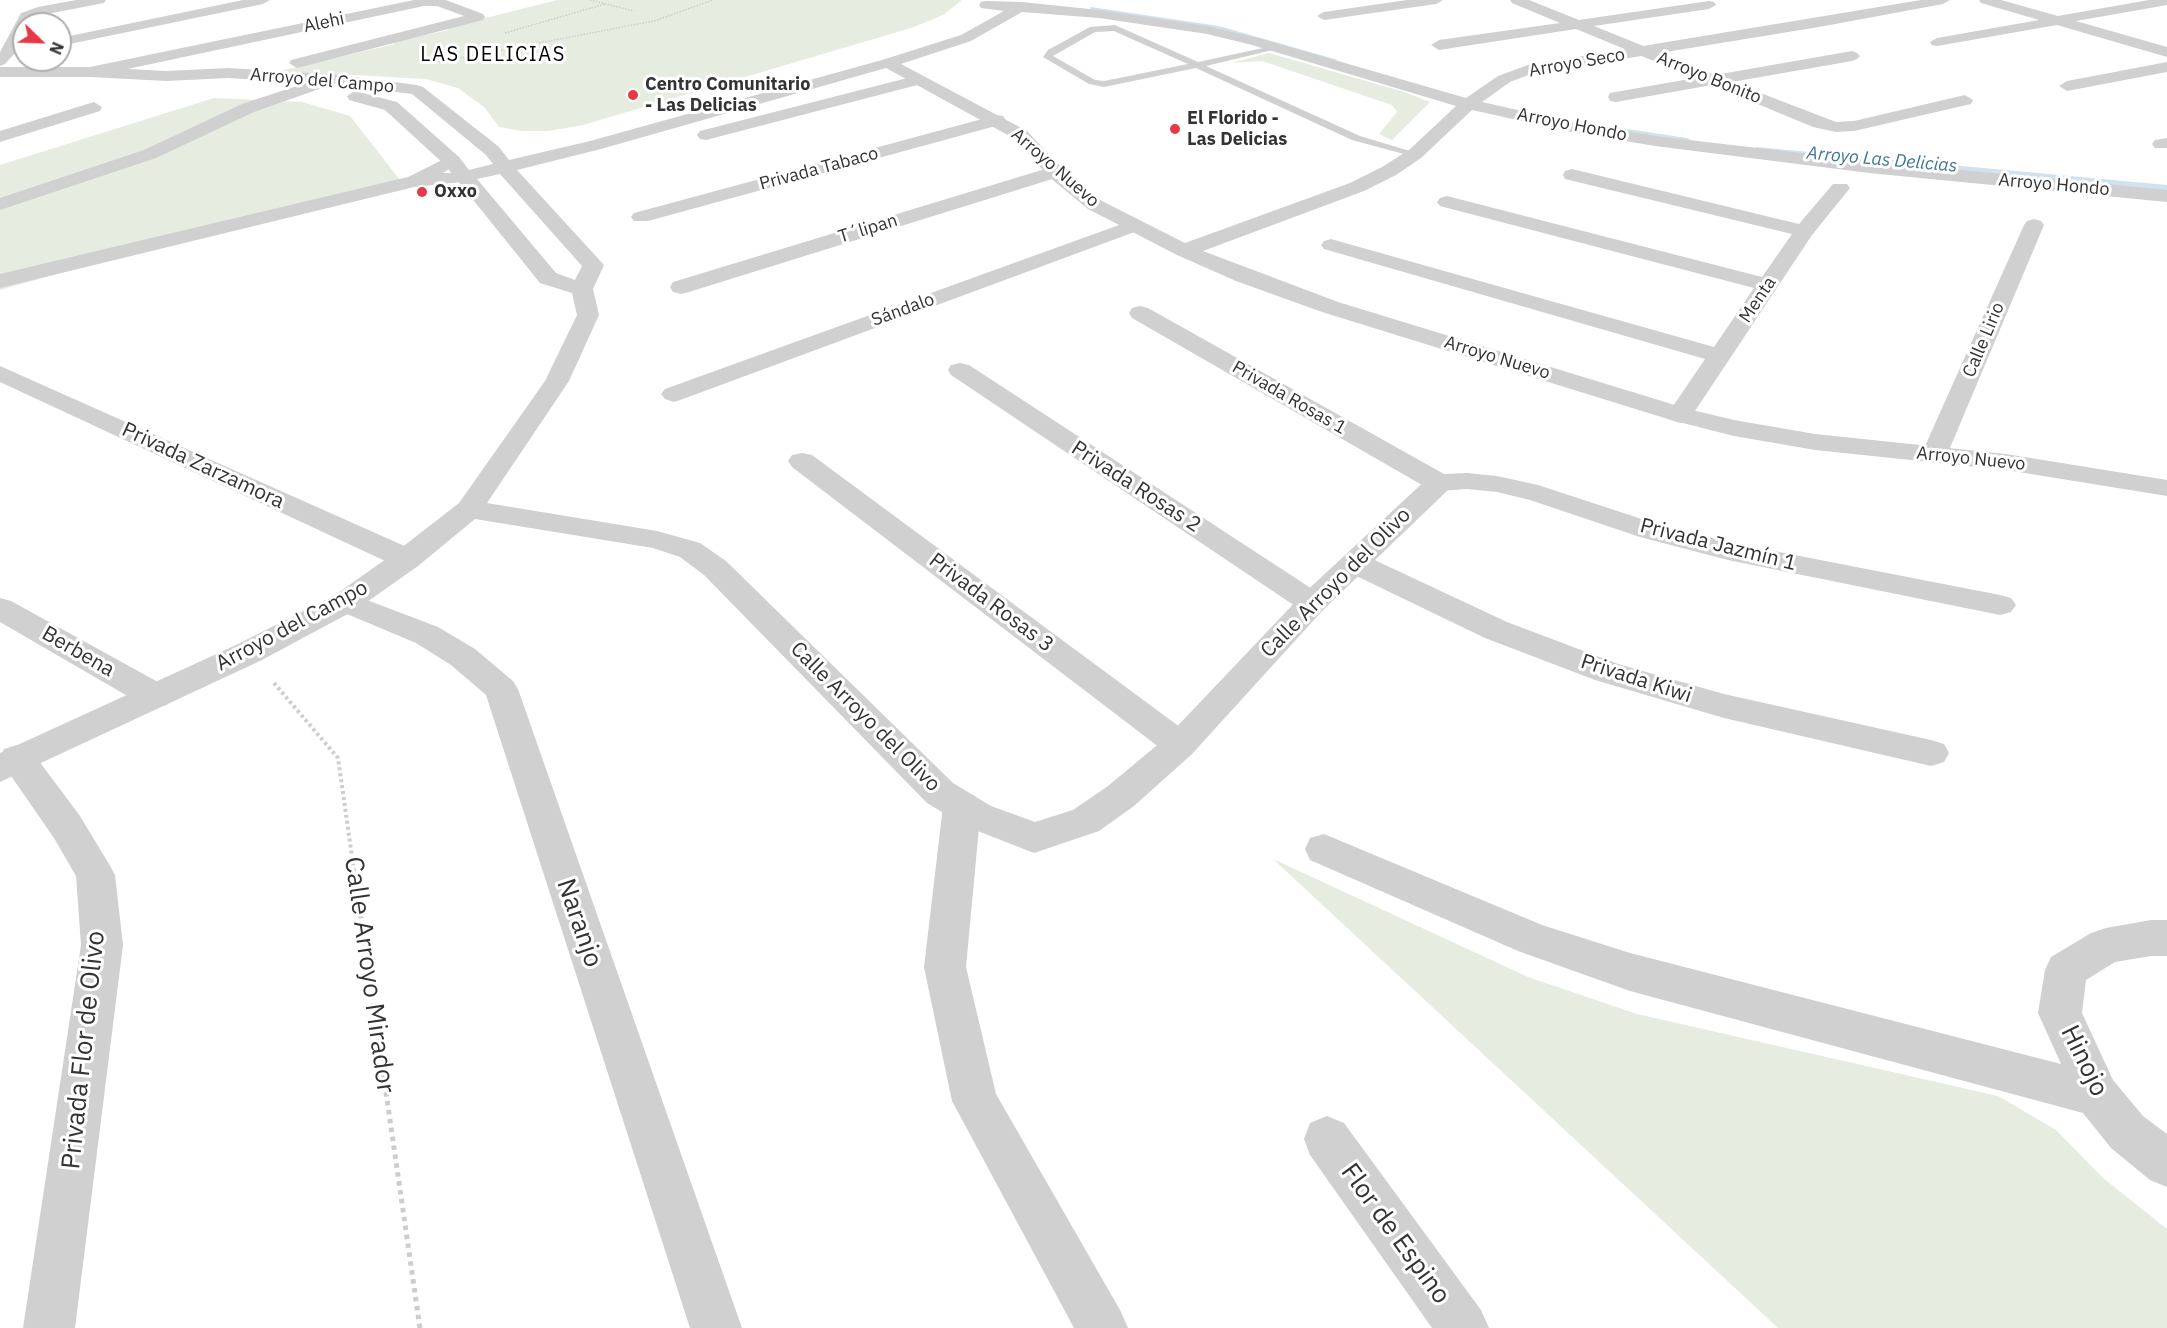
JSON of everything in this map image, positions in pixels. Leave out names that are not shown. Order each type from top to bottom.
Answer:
[{"type":"street","points":[[4,57],[26,16],[38,11],[99,0]]},
{"type":"street","points":[[72,40],[263,0]]},
{"type":"street","name":"Arroyo Hondo","points":[[1052,0],[1159,13],[1253,29],[1474,100],[1595,120],[1686,134],[2167,181]]},
{"type":"street","points":[[1324,16],[1436,0]]},
{"type":"street","name":"Arroyo Bonito","points":[[1517,0],[1819,123],[1836,127],[1854,126],[1965,100]]},
{"type":"street","name":"Arroyo Seco","points":[[1184,251],[1357,187],[1389,171],[1415,154],[1474,100],[1504,79],[1528,70],[1943,0]]},
{"type":"street","points":[[1986,0],[2167,52]]},
{"type":"street","points":[[1937,42],[2167,1]]},
{"type":"street","name":"Alehi","points":[[90,72],[424,2],[439,2],[478,17],[297,63]]},
{"type":"street","points":[[962,21],[989,3]]},
{"type":"street","name":"Arroyo Hondo","points":[[989,3],[1025,4],[1112,22],[1207,30],[1571,127],[1712,149],[2167,196]]},
{"type":"street","points":[[0,281],[414,181],[463,177],[595,145],[888,63],[966,38],[1025,4]]},
{"type":"street","points":[[1439,45],[1709,5]]},
{"type":"street","points":[[925,34],[945,28]]},
{"type":"street","name":"Arroyo Seco","points":[[1616,97],[1852,56]]},
{"type":"street","name":"Arroyo Nuevo","points":[[888,63],[1021,135],[1055,172],[1095,205],[1133,226],[1184,251],[1244,276],[1330,307],[1680,415],[1772,436],[2016,464],[2167,488]]},
{"type":"street","points":[[2067,86],[2167,67]]},
{"type":"street","name":"Arroyo del Campo","points":[[0,72],[90,72],[167,76],[228,73],[333,79],[417,90],[499,149],[504,167],[593,265],[582,289],[588,315],[557,381],[469,510],[407,559],[346,602],[248,653],[9,763]]},
{"type":"street","name":"Arroyo del Campo","points":[[167,76],[205,83],[301,89],[357,96],[391,106],[452,160],[463,177],[548,278],[582,289]]},
{"type":"street","points":[[0,204],[150,154],[238,112],[333,79]]},
{"type":"street","points":[[706,135],[919,80]]},
{"type":"street","points":[[0,137],[94,107]]},
{"type":"street","name":"Privada Tabaco","points":[[641,217],[997,120]]},
{"type":"street","points":[[414,181],[452,160],[499,149]]},
{"type":"street","name":"T´lipan","points":[[681,287],[1055,172]]},
{"type":"street","points":[[1572,175],[1804,231]]},
{"type":"street","name":"Menta","points":[[1680,415],[1804,231],[1840,188]]},
{"type":"street","points":[[1447,202],[1768,285]]},
{"type":"street","name":"Calle Lirio","points":[[1934,455],[2034,225]]},
{"type":"street","name":"Sándalo","points":[[674,394],[1133,226]]},
{"type":"street","points":[[1331,245],[1720,356]]},
{"type":"street","name":"Privada Rosas 1","points":[[1140,313],[1439,483]]},
{"type":"street","name":"Privada Rosas 2","points":[[960,370],[1312,603]]},
{"type":"street","name":"Privada Zarzamora","points":[[0,373],[407,559]]},
{"type":"street","name":"Privada Rosas 3","points":[[802,461],[1180,745]]},
{"type":"street","name":"Privada Jazmín 1","points":[[1439,483],[1467,481],[1497,484],[1538,493],[1650,531],[1728,551],[2000,605]]},
{"type":"street","name":"Calle Arroyo del Olivo","points":[[469,510],[657,540],[690,550],[715,568],[940,794],[962,807],[1034,838],[1086,821],[1121,796],[1180,745],[1312,603],[1439,483]]},
{"type":"street","name":"Privada Kiwi","points":[[1355,563],[1496,630],[1607,672],[1724,706],[1931,753]]},
{"type":"street","name":"Naranjo","points":[[346,602],[427,635],[463,657],[501,689],[716,1328]]},
{"type":"street","name":"Berbena","points":[[0,608],[155,696]]},
{"type":"street","name":"Privada Flor de Olivo","points":[[9,763],[67,827],[95,874],[102,945],[49,1328]]},
{"type":"street","points":[[962,807],[945,967],[975,1101],[1102,1328]]},
{"type":"street","points":[[1324,849],[1532,939],[1630,972],[2097,1095]]},
{"type":"street","name":"Hinojo","points":[[2167,938],[2151,938],[2106,946],[2066,970],[2060,1013],[2097,1095],[2127,1132],[2167,1163]]},
{"type":"street","name":"Flor de Espino","points":[[1327,1139],[1463,1328]]},
{"type":"lane","points":[[1274,47],[1197,66],[1097,84],[1048,57],[1051,52],[1093,29],[1112,22],[1119,30],[1197,66],[1356,138],[1415,154]]},
{"type":"path","points":[[590,0],[634,11]]},
{"type":"path","points":[[373,83],[413,67],[654,21],[713,0]]},
{"type":"path","name":"Calle Arroyo Mirador","points":[[248,653],[338,758],[420,1328]]},
{"type":"shaded area","points":[[557,0],[962,0],[943,15],[914,27],[583,125],[548,131],[522,131],[499,127],[484,107],[458,88],[426,79],[280,71],[395,44],[392,42],[449,30],[446,28]]},
{"type":"shaded area","points":[[1269,53],[1404,92],[1430,102],[1392,140],[1379,134],[1397,112],[1392,105],[1262,61],[1231,63]]},
{"type":"shaded area","points":[[214,98],[302,102],[350,116],[407,189],[178,240],[0,290],[0,165]]},
{"type":"shaded area","points":[[1273,859],[1528,977],[1637,1014],[1998,1096],[2056,1130],[2103,1178],[2167,1229],[2167,1328],[1778,1328]]},
{"type":"waterway","name":"Arroyo Las Delicias","points":[[1091,9],[1219,28],[1334,60]]},
{"type":"waterway","name":"Arroyo Las Delicias","points":[[1601,127],[1687,140]]},
{"type":"waterway","name":"Arroyo Las Delicias","points":[[1759,149],[2167,188]]},
{"type":"place","name":"Centro Comunitario - Las Delicias","points":[[633,95]]},
{"type":"place","name":"El Florido - Las Delicias","points":[[1175,129]]},
{"type":"place","name":"Oxxo","points":[[422,192]]},
{"type":"district","name":"LAS DELICIAS","points":[[493,55]]}]
